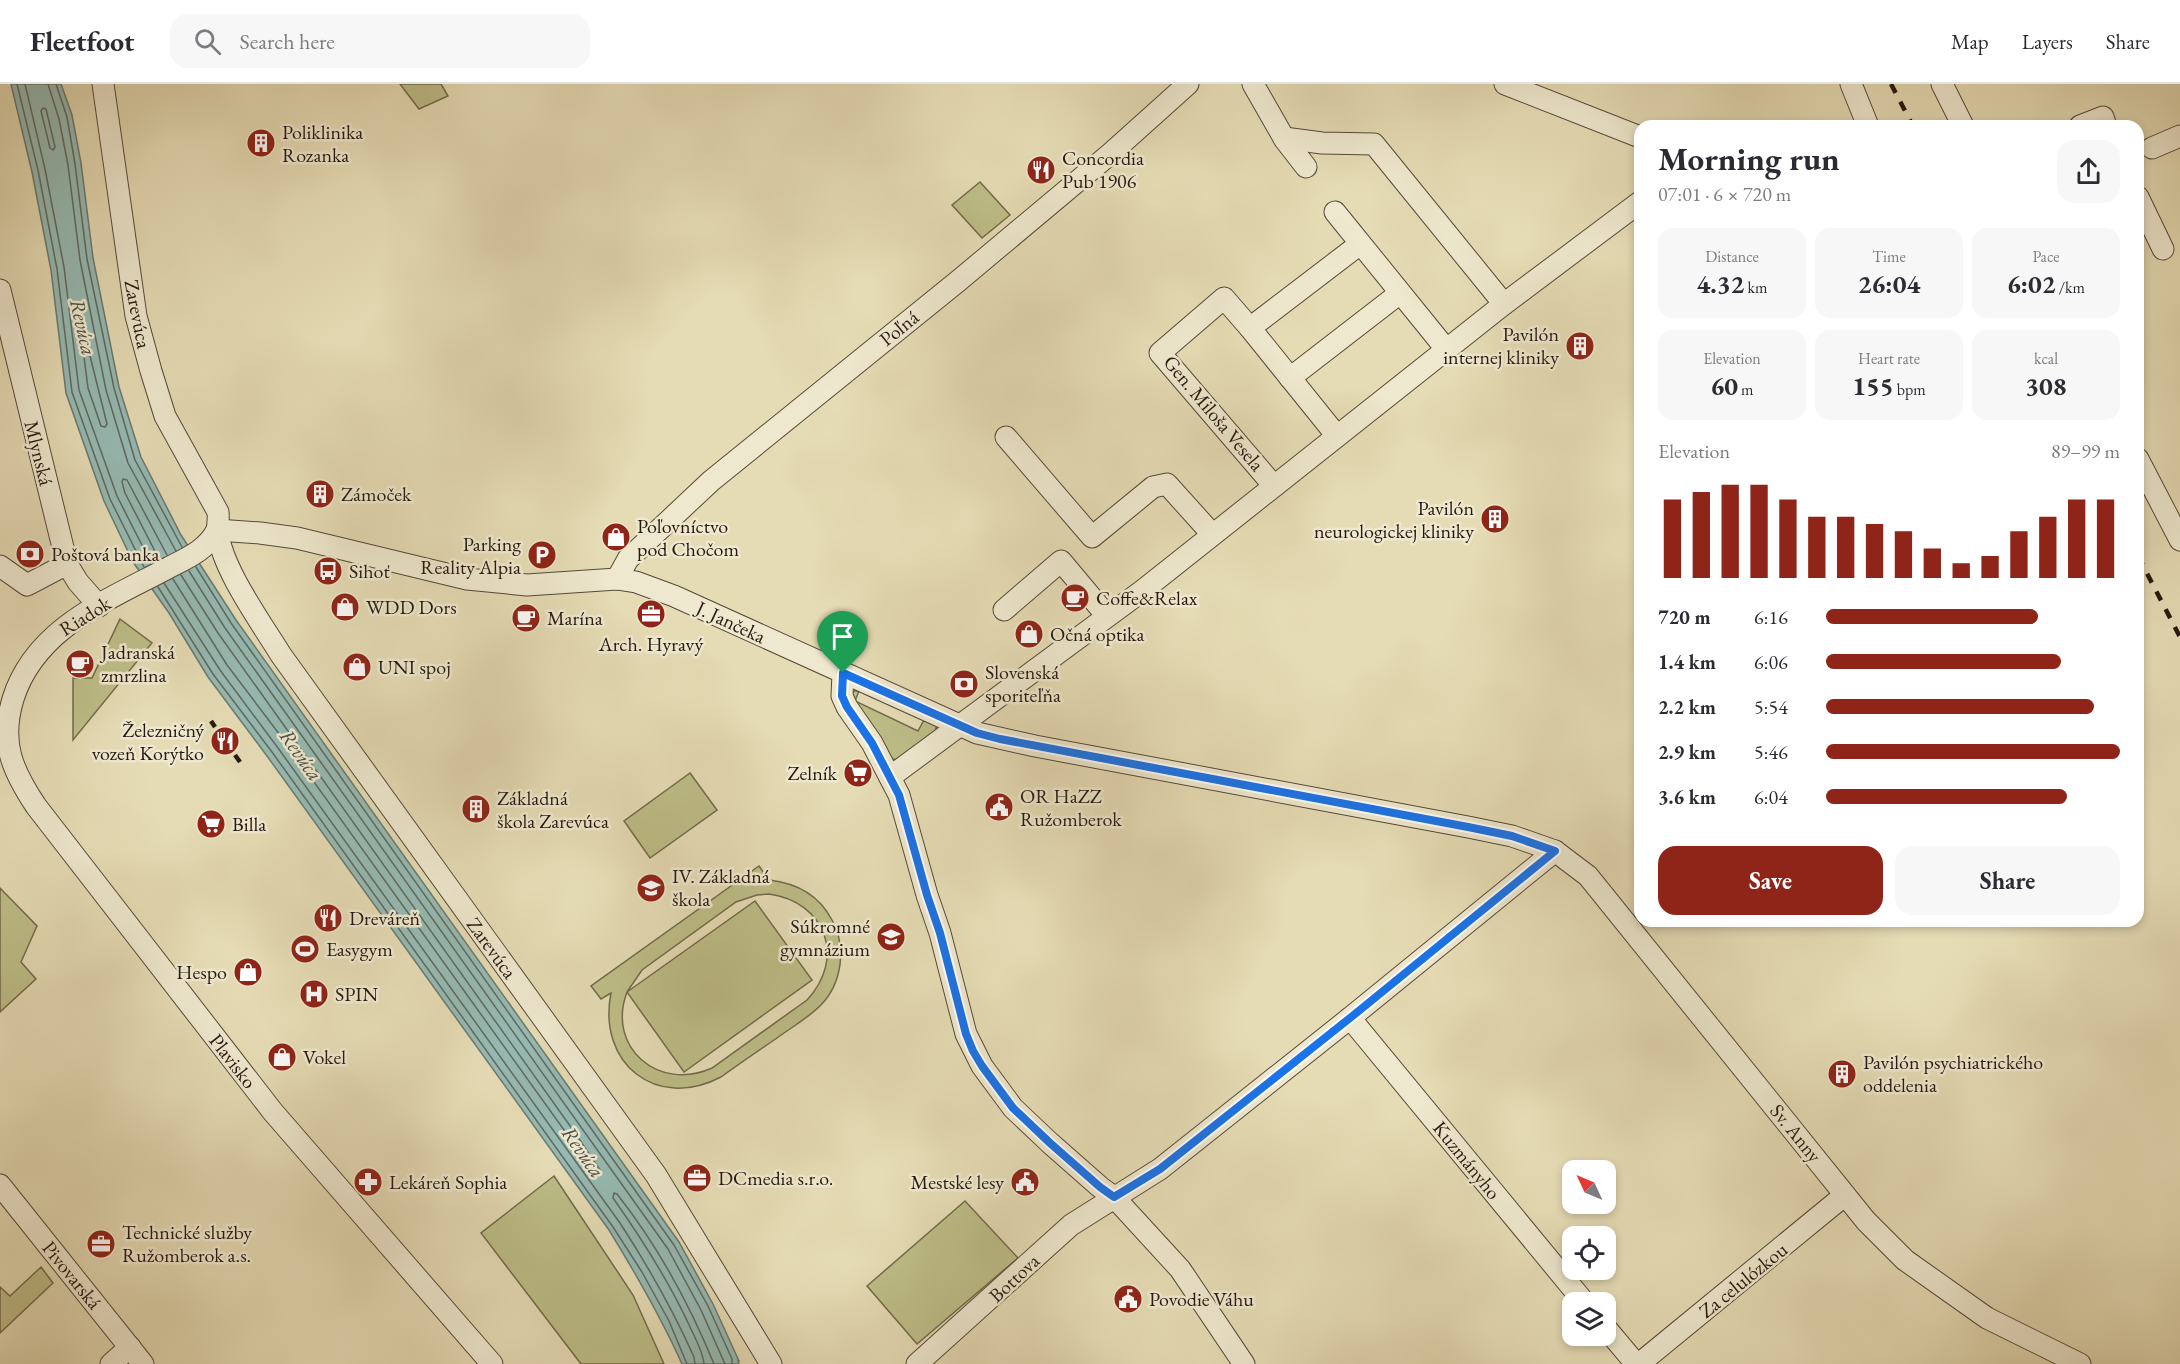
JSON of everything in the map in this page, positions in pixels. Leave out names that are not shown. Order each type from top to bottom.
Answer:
[{"type":"street","name":"Zarevúca","points":[[103,84],[136,316],[165,416],[215,503],[218,512],[217,530],[234,577],[281,655],[656,1175],[771,1364]]},
{"type":"street","name":"Poľná","points":[[617,579],[628,559],[711,481],[981,262],[1110,154],[1188,84]]},
{"type":"street","points":[[1253,84],[1284,138],[1306,167]]},
{"type":"street","points":[[1505,84],[1634,135]]},
{"type":"street","points":[[1851,84],[1866,120]]},
{"type":"street","points":[[1942,84],[1960,120]]},
{"type":"street","points":[[2156,146],[2180,136]]},
{"type":"street","points":[[1284,138],[1322,143],[1374,144],[1504,304]]},
{"type":"street","name":"Gen. Miloša Vesela","points":[[890,777],[1107,616],[1446,349],[1634,206]]},
{"type":"street","points":[[2144,209],[2163,249]]},
{"type":"street","points":[[1335,212],[1446,349]]},
{"type":"street","points":[[1250,328],[1360,244]]},
{"type":"street","name":"Mlynská","points":[[0,290],[67,564],[78,582],[99,606]]},
{"type":"street","points":[[1290,378],[1400,293]]},
{"type":"street","name":"Gen. Miloša Vesela","points":[[1274,486],[1160,353],[1224,298],[1337,436]]},
{"type":"street","points":[[1006,437],[1092,537],[1154,487],[1167,484],[1212,534]]},
{"type":"street","points":[[2144,471],[2180,540]]},
{"type":"street","name":"Riadok","points":[[4,738],[17,688],[29,664],[49,639],[99,606],[196,553],[212,541],[217,530]]},
{"type":"street","points":[[217,530],[260,532],[297,538],[454,577],[490,582],[527,585],[617,579]]},
{"type":"street","points":[[1004,610],[1061,561],[1107,616]]},
{"type":"street","points":[[0,566],[27,585],[67,564]]},
{"type":"street","name":"J. Jančeka","points":[[617,579],[636,582],[674,596],[960,726]]},
{"type":"street","points":[[843,673],[842,696],[847,707],[872,743],[899,795],[940,933],[966,1034],[973,1051],[986,1073],[1013,1108],[1114,1197],[1180,1269],[1244,1364]]},
{"type":"street","name":"Sv. Anny","points":[[960,726],[977,733],[1023,744],[1512,836],[1555,851],[1588,876],[1866,1221],[1910,1263],[1987,1318],[2080,1364]]},
{"type":"street","name":"Plavisko","points":[[4,738],[16,774],[24,788],[120,916],[273,1112],[492,1364]]},
{"type":"street","name":"Bottova","points":[[917,1364],[1071,1226],[1160,1169],[1555,851]]},
{"type":"street","name":"Kuzmányho","points":[[1350,1018],[1576,1292]]},
{"type":"street","name":"Pivovarská","points":[[0,1185],[144,1364]]},
{"type":"street","name":"Za celulózkou","points":[[1637,1364],[1845,1195]]},
{"type":"street","points":[[1616,1340],[1637,1364]]},
{"type":"street","points":[[111,1364],[130,1347]]},
{"type":"green space","points":[[400,84],[441,84],[448,96],[419,109]]},
{"type":"green space","points":[[980,182],[1010,215],[982,238],[952,205]]},
{"type":"green space","points":[[120,619],[152,643],[73,740],[73,678],[92,678]]},
{"type":"green space","points":[[859,691],[855,701],[918,731],[925,718],[937,725],[934,734],[900,760],[891,759],[851,700],[851,693]]},
{"type":"green space","points":[[690,773],[717,810],[650,858],[624,821]]},
{"type":"green space","points":[[759,866],[769,880],[797,887],[813,897],[827,911],[840,942],[838,976],[821,1005],[721,1077],[697,1086],[674,1088],[654,1084],[636,1074],[623,1059],[613,1040],[609,1018],[611,993],[601,999],[591,986]],"holes":[[[769,894],[789,899],[804,908],[816,920],[824,934],[827,950],[826,967],[819,984],[807,1000],[712,1068],[692,1074],[673,1074],[656,1069],[642,1060],[631,1047],[624,1031],[622,1012],[627,992],[642,970],[736,902],[757,895]]]},
{"type":"green space","points":[[0,888],[37,926],[21,962],[36,979],[0,1012]]},
{"type":"green space","points":[[755,901],[812,980],[684,1072],[627,992]]},
{"type":"green space","points":[[554,1176],[633,1295],[664,1364],[581,1364],[481,1233]]},
{"type":"green space","points":[[965,1201],[1018,1258],[917,1344],[867,1286]]},
{"type":"green space","points":[[41,1267],[53,1283],[0,1333],[0,1287],[10,1296]]},
{"type":"water","name":"Revúca","points":[[11,84],[61,84],[72,115],[81,163],[93,258],[119,387],[141,457],[181,535],[236,620],[679,1242],[713,1304],[739,1364],[682,1364],[666,1329],[609,1230],[208,677],[169,613],[133,562],[104,501],[66,393],[51,270],[32,172]]},
{"type":"railway","points":[[1891,84],[1910,120]]},
{"type":"railway","points":[[2144,568],[2180,637]]},
{"type":"railway","points":[[211,721],[215,727]]},
{"type":"railway","points":[[235,755],[240,762]]},
{"type":"place","name":"Poliklinika Rozanka","points":[[261,143]]},
{"type":"place","name":"Concordia Pub 1906","points":[[1041,170]]},
{"type":"place","name":"Pavilón internej kliniky","points":[[1580,346]]},
{"type":"place","name":"Zámoček","points":[[320,494]]},
{"type":"place","name":"Pavilón neurologickej kliniky","points":[[1495,519]]},
{"type":"place","name":"Poľovníctvo pod Chočom","points":[[616,537]]},
{"type":"place","name":"Poštová banka","points":[[30,554]]},
{"type":"place","name":"Parking Reality Alpia","points":[[542,555]]},
{"type":"place","name":"Sihoť","points":[[328,571]]},
{"type":"place","name":"Coffe&Relax","points":[[1075,598]]},
{"type":"place","name":"WDD Dors","points":[[345,607]]},
{"type":"place","name":"Arch. Hyravý","points":[[651,614]]},
{"type":"place","name":"Marína","points":[[526,618]]},
{"type":"place","name":"Očná optika","points":[[1029,634]]},
{"type":"place","name":"Jadranská zmrzlina","points":[[80,664]]},
{"type":"place","name":"UNI spoj","points":[[357,667]]},
{"type":"place","name":"Slovenská sporiteľňa","points":[[964,684]]},
{"type":"place","name":"Železničný vozeň Korýtko","points":[[225,741]]},
{"type":"place","name":"Zelník","points":[[858,773]]},
{"type":"place","name":"OR HaZZ Ružomberok","points":[[999,807]]},
{"type":"place","name":"Základná škola Zarevúca","points":[[476,809]]},
{"type":"place","name":"Billa","points":[[211,824]]},
{"type":"place","name":"IV. Základná škola","points":[[651,888]]},
{"type":"place","name":"Dreváreň","points":[[328,918]]},
{"type":"place","name":"Súkromné gymnázium","points":[[891,937]]},
{"type":"place","name":"Easygym","points":[[305,949]]},
{"type":"place","name":"Hespo","points":[[248,972]]},
{"type":"place","name":"SPIN","points":[[314,994]]},
{"type":"place","name":"Vokel","points":[[282,1057]]},
{"type":"place","name":"Pavilón psychiatrického oddelenia","points":[[1842,1074]]},
{"type":"place","name":"DCmedia s.r.o.","points":[[697,1178]]},
{"type":"place","name":"Lekáreň Sophia","points":[[368,1182]]},
{"type":"place","name":"Mestské lesy","points":[[1025,1182]]},
{"type":"place","name":"Technické služby Ružomberok a.s.","points":[[101,1244]]},
{"type":"place","name":"Povodie Váhu","points":[[1128,1299]]},
{"type":"route","points":[[843,673],[977,733],[1000,739],[1468,827],[1512,836],[1555,851],[1160,1169],[1114,1197],[1013,1108],[991,1080],[973,1051],[966,1034],[940,933],[899,795],[872,743],[847,707],[842,696],[843,673]]}]
